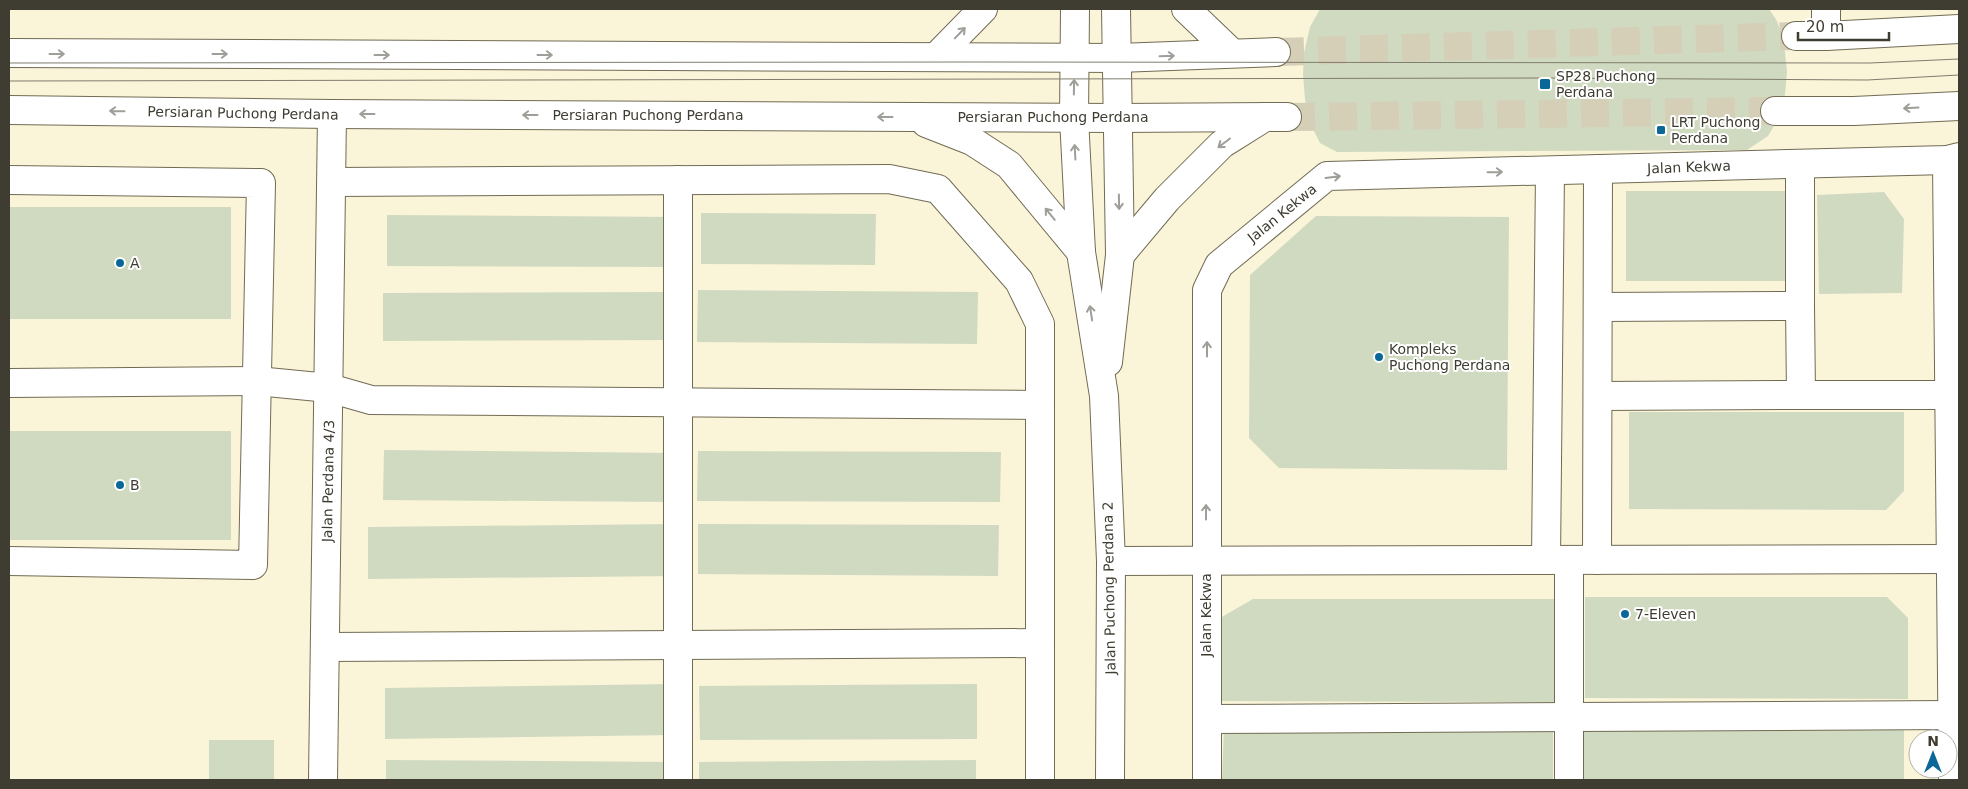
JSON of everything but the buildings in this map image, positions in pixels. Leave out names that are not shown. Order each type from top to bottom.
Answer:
[{"type":"street","points":[[936,56],[983,9]]},
{"type":"street","name":"Jalan Puchong Perdana 2","points":[[1075,9],[1074,118],[1081,252],[1104,396],[1111,561],[1110,780]]},
{"type":"street","name":"Jalan Puchong Perdana 2","points":[[1104,396],[1120,255],[1116,9]]},
{"type":"street","points":[[1186,9],[1232,54]]},
{"type":"street","points":[[1826,9],[1826,36]]},
{"type":"street","points":[[1796,36],[1959,29]]},
{"type":"street","points":[[9,53],[1118,58],[1276,52]]},
{"type":"street","points":[[1775,111],[1854,111],[1959,106]]},
{"type":"street","name":"Persiaran Puchong Perdana","points":[[9,110],[332,114],[1074,118],[1276,117],[1222,144],[1167,199],[1120,255]]},
{"type":"street","name":"Jalan Perdana 4/3","points":[[323,780],[332,114]]},
{"type":"street","points":[[911,117],[972,141],[1009,165],[1081,252]]},
{"type":"street","points":[[1953,159],[1949,395],[1955,478],[1951,559],[1953,780]]},
{"type":"street","name":"Jalan Kekwa","points":[[1207,780],[1207,290],[1219,265],[1327,176],[1953,159]]},
{"type":"street","points":[[1800,164],[1800,395]]},
{"type":"street","points":[[1597,560],[1598,169]]},
{"type":"street","points":[[1550,171],[1558,560],[1570,717],[1570,780]]},
{"type":"street","points":[[332,182],[889,179],[938,190],[1018,281],[1040,324],[1040,780]]},
{"type":"street","points":[[9,180],[261,184],[253,565],[9,561]]},
{"type":"street","points":[[678,180],[678,780]]},
{"type":"street","points":[[1598,307],[1800,306]]},
{"type":"street","points":[[9,383],[257,381],[329,388],[371,400],[1040,405]]},
{"type":"street","points":[[1598,396],[1949,395]]},
{"type":"street","points":[[1111,561],[1951,559]]},
{"type":"street","points":[[325,647],[1040,643]]},
{"type":"street","points":[[1207,719],[1953,715]]},
{"type":"tunnel","points":[[1276,52],[1796,36]]},
{"type":"tunnel","points":[[1287,117],[1775,111]]},
{"type":"tram line","points":[[9,63],[1870,63],[1959,59]]},
{"type":"tram line","points":[[9,81],[1544,78],[1867,80],[1959,75]]},
{"type":"place","name":"SP28 Puchong Perdana","points":[[1545,84]]},
{"type":"place","name":"LRT Puchong Perdana","points":[[1661,130]]},
{"type":"place","name":"A","points":[[120,263]]},
{"type":"place","name":"Kompleks Puchong Perdana","points":[[1379,357]]},
{"type":"place","name":"B","points":[[120,485]]},
{"type":"place","name":"7-Eleven","points":[[1625,614]]}]
